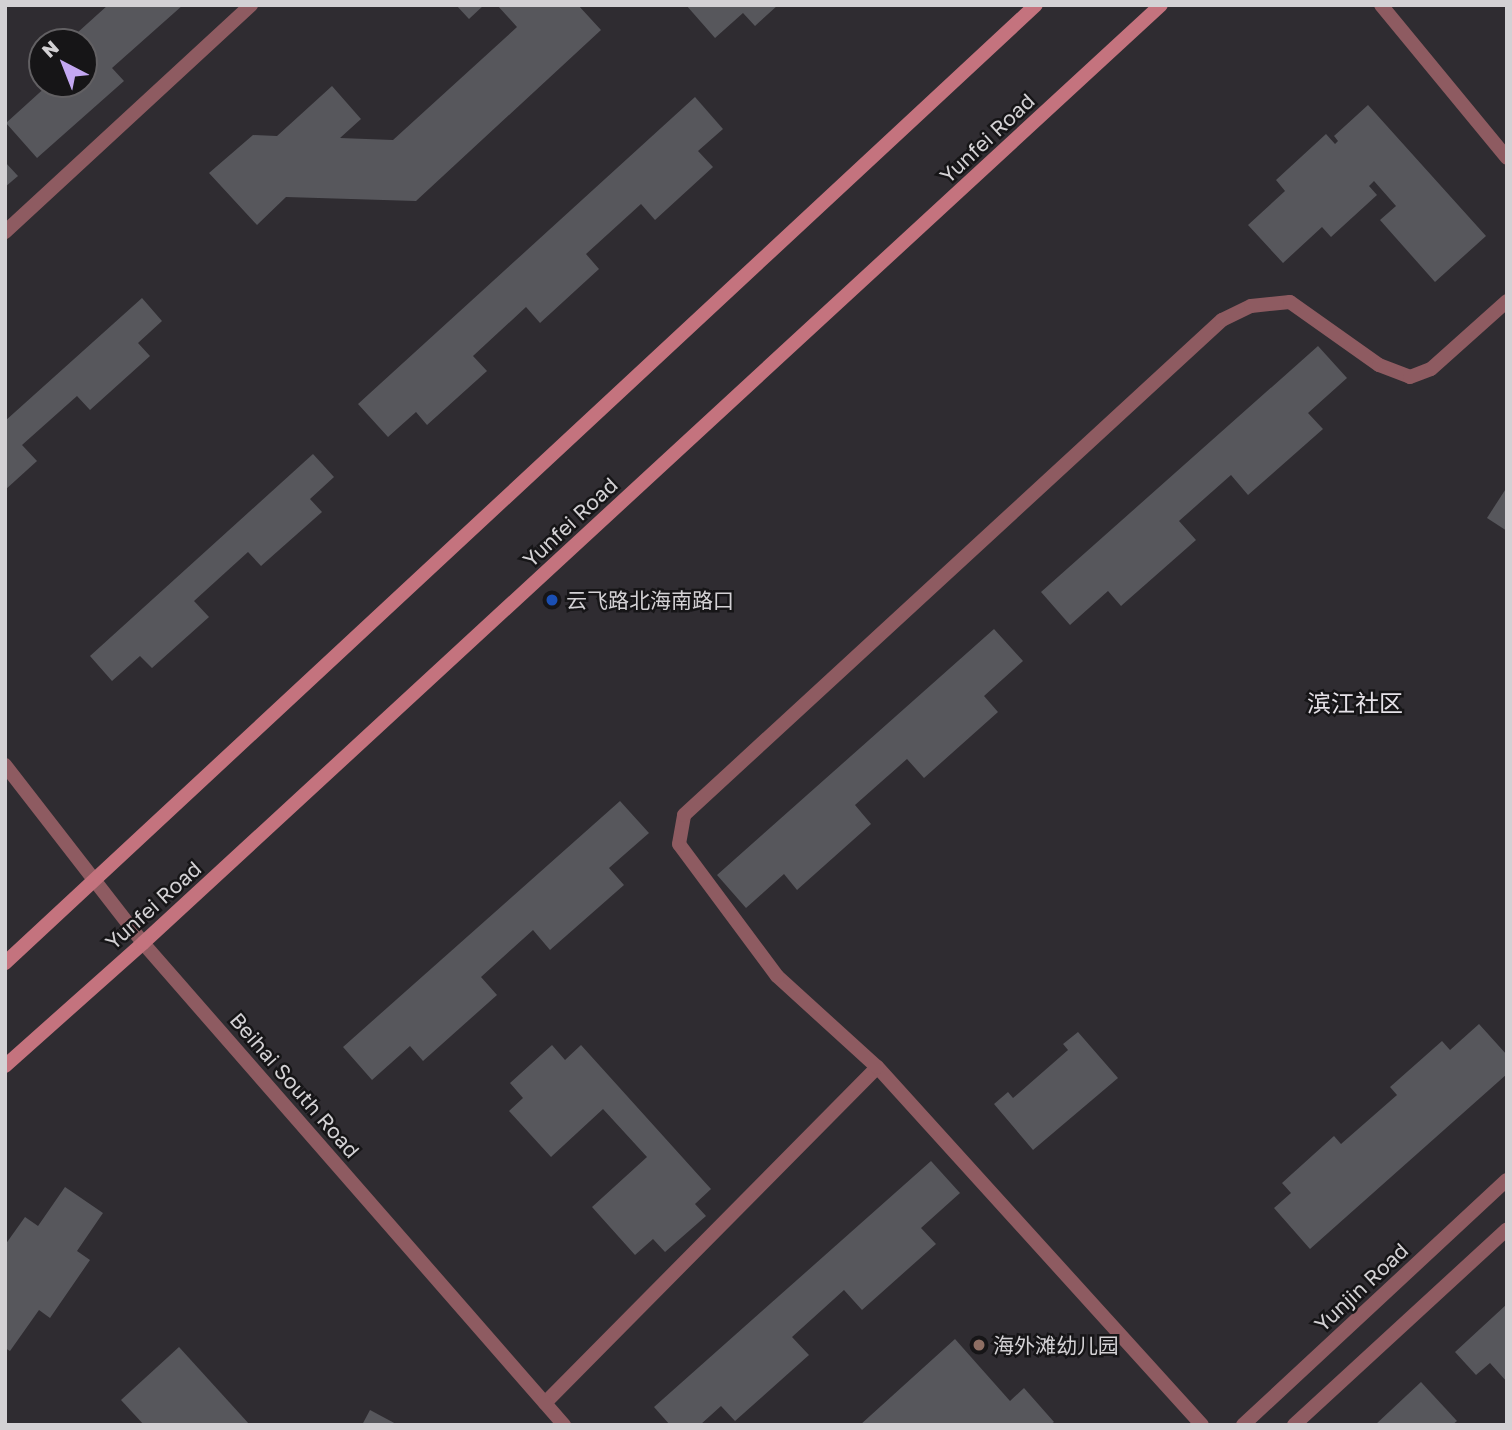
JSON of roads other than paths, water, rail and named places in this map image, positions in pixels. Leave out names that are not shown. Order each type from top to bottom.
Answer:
[{"type":"main road","points":[[5,963],[1036,5]]},
{"type":"main road","name":"Yunfei Road","points":[[5,1066],[143,943],[1161,5]]},
{"type":"street","points":[[5,232],[251,5]]},
{"type":"street","points":[[1381,5],[1507,158]]},
{"type":"street","points":[[1202,1425],[877,1067],[777,975],[679,844],[684,815],[1222,320],[1251,306],[1290,302],[1379,365],[1410,377],[1431,369],[1507,301]]},
{"type":"street","name":"Beihai South Road","points":[[5,765],[143,943],[564,1425]]},
{"type":"street","points":[[545,1403],[877,1067]]},
{"type":"street","name":"Yunjin Road","points":[[1243,1425],[1507,1180]]},
{"type":"street","points":[[1294,1425],[1507,1229]]},
{"type":"place","name":"云飞路北海南路口","points":[[552,600]]},
{"type":"place","name":"海外滩幼儿园","points":[[979,1345]]},
{"type":"district","name":"滨江社区","points":[[1355,703]]}]
